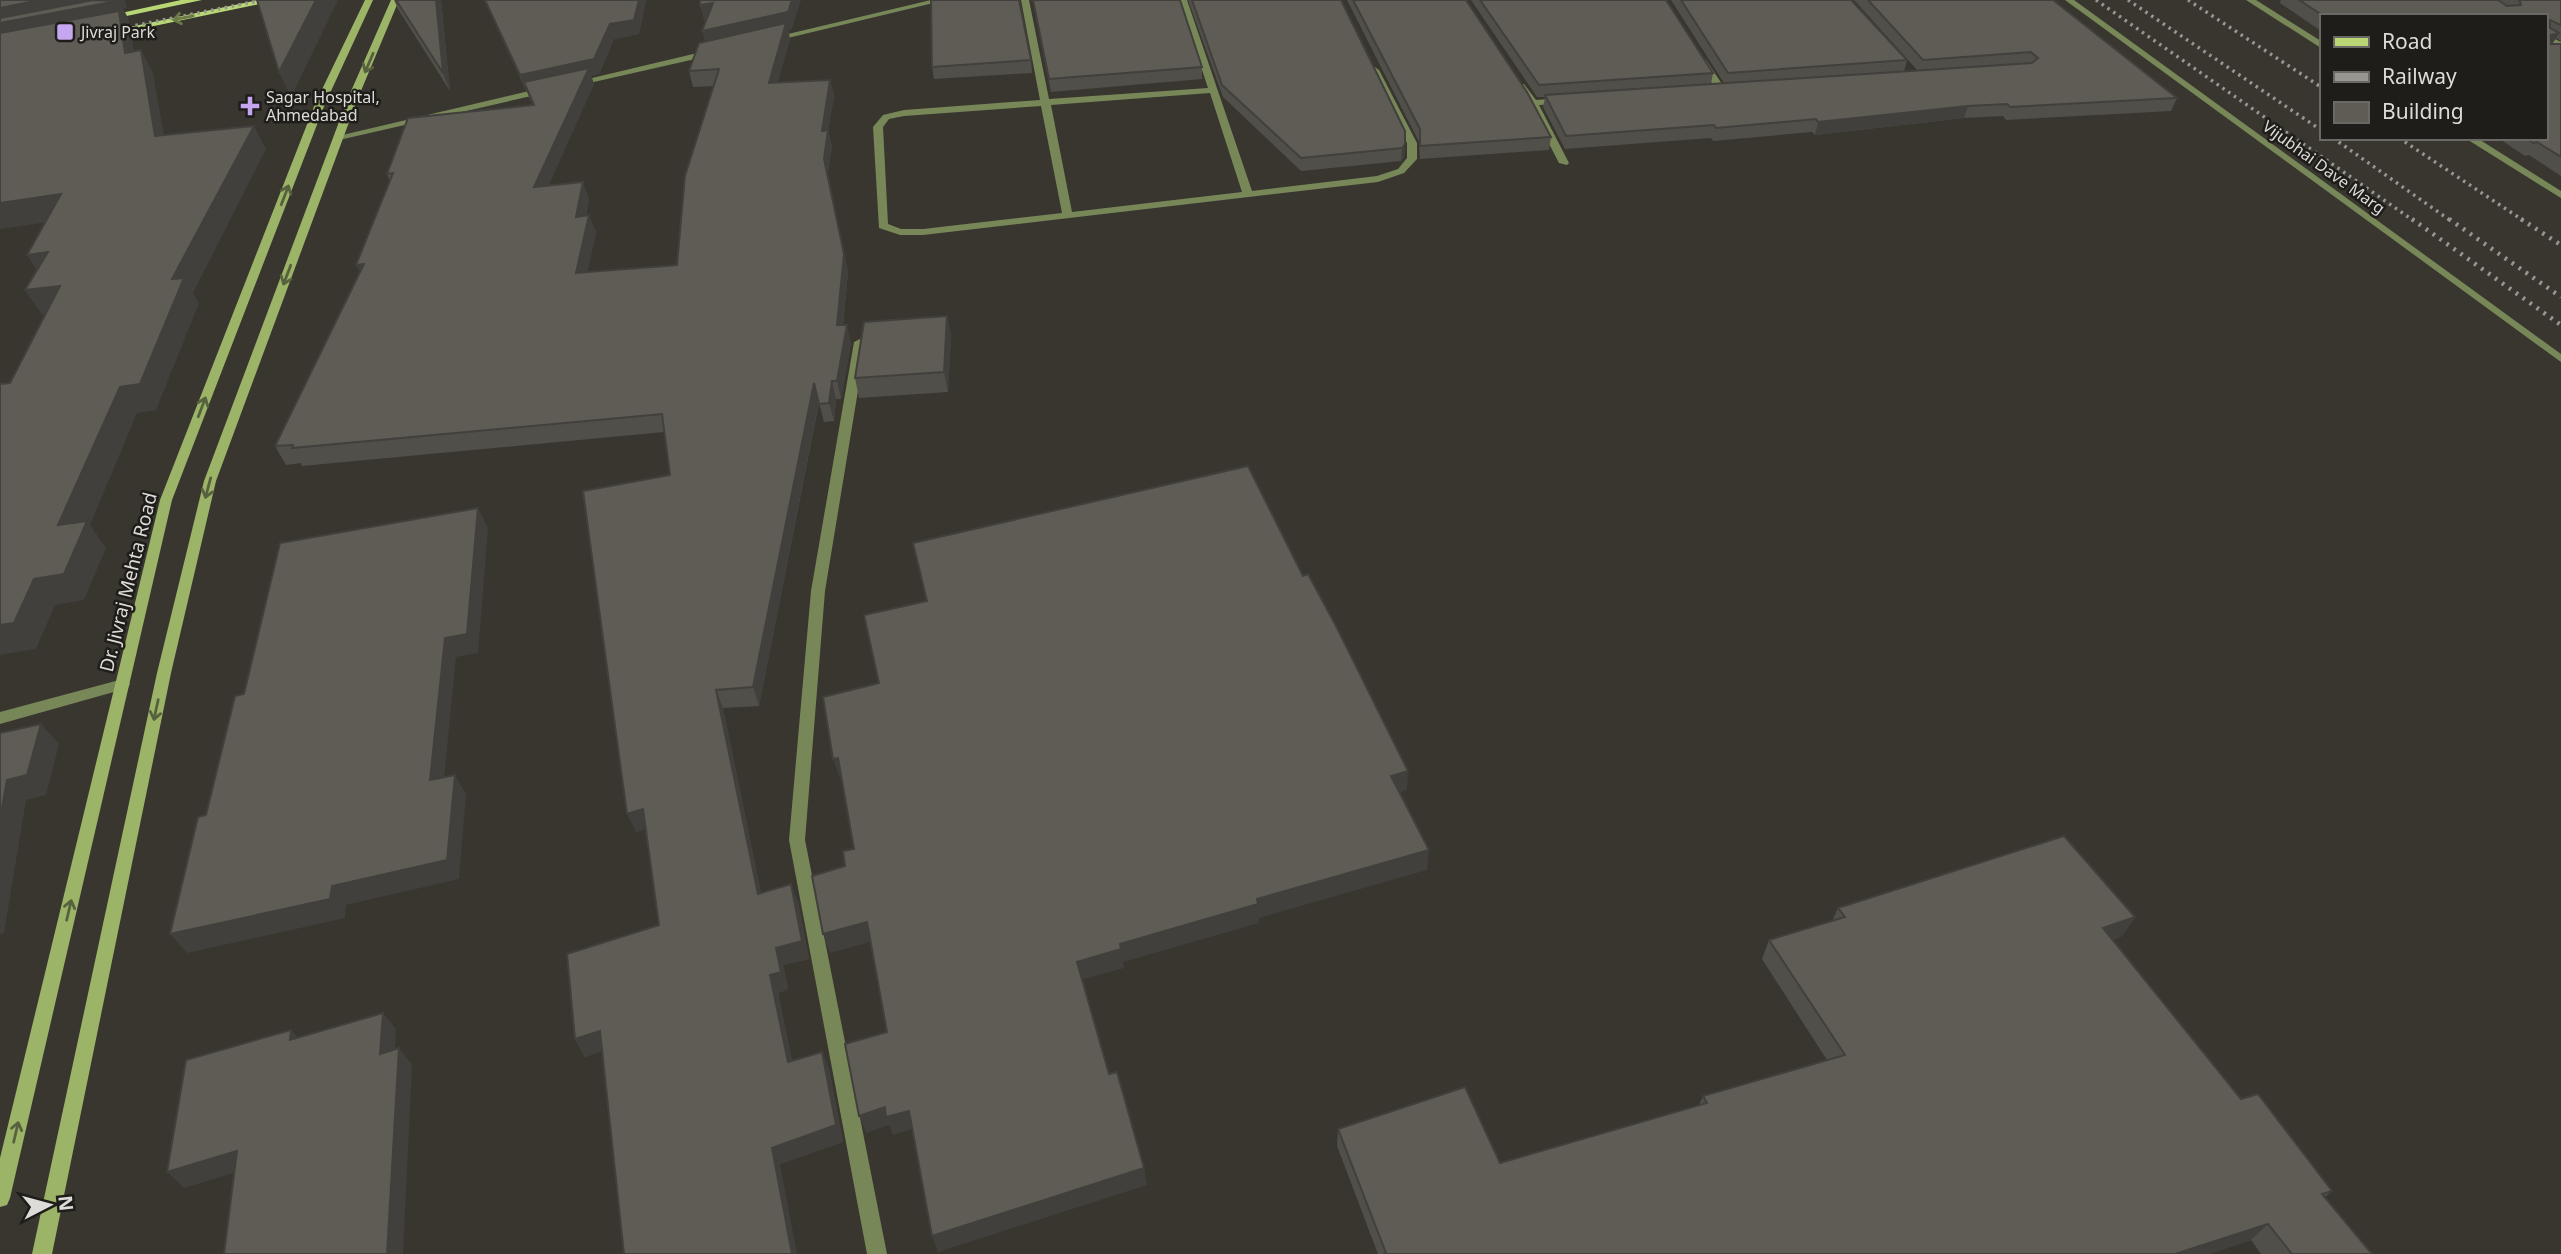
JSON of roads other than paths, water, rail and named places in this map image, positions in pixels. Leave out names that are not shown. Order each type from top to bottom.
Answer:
[{"type":"main road","points":[[92,21],[197,0]]},
{"type":"main road","points":[[96,35],[274,0]]},
{"type":"main road","name":"Dr. Jivraj Mehta Road","points":[[0,1198],[166,500],[320,104],[369,0]]},
{"type":"main road","points":[[42,1254],[164,673],[210,481],[339,137],[395,0]]},
{"type":"street","points":[[755,42],[942,0]]},
{"type":"street","points":[[1183,0],[1248,194]]},
{"type":"street","name":"Vijubhai Dave Marg","points":[[2070,0],[2561,359]]},
{"type":"street","points":[[2250,0],[2320,44]]},
{"type":"street","points":[[1040,8],[1026,4],[1068,215]]},
{"type":"street","points":[[568,85],[715,51]]},
{"type":"street","points":[[1700,56],[1721,90]]},
{"type":"street","points":[[1213,90],[904,113],[886,117],[878,127],[883,226],[900,232],[923,232],[1378,179],[1401,170],[1412,159],[1412,143],[1370,60]]},
{"type":"street","points":[[1512,72],[1533,103],[1564,163]]},
{"type":"street","points":[[339,137],[555,88]]},
{"type":"street","points":[[1707,91],[1735,89]]},
{"type":"street","points":[[1533,103],[1574,100]]},
{"type":"street","points":[[2473,140],[2561,195]]},
{"type":"street","points":[[860,342],[818,591],[797,840],[877,1254]]},
{"type":"street","points":[[0,718],[123,684]]},
{"type":"railway","points":[[108,31],[263,0]]},
{"type":"railway","points":[[2096,0],[2414,221]]},
{"type":"railway","points":[[2128,0],[2320,129]]},
{"type":"railway","points":[[2188,0],[2320,86]]},
{"type":"railway","points":[[2336,140],[2451,221]]},
{"type":"railway","points":[[2402,140],[2524,221]]},
{"type":"railway","points":[[2412,219],[2561,325]]},
{"type":"railway","points":[[2449,219],[2561,297]]},
{"type":"railway","points":[[2521,219],[2561,245]]},
{"type":"place","name":"Jivraj Park","points":[[65,32]]},
{"type":"place","name":"Sagar Hospital, Ahmedabad","points":[[250,106]]}]
